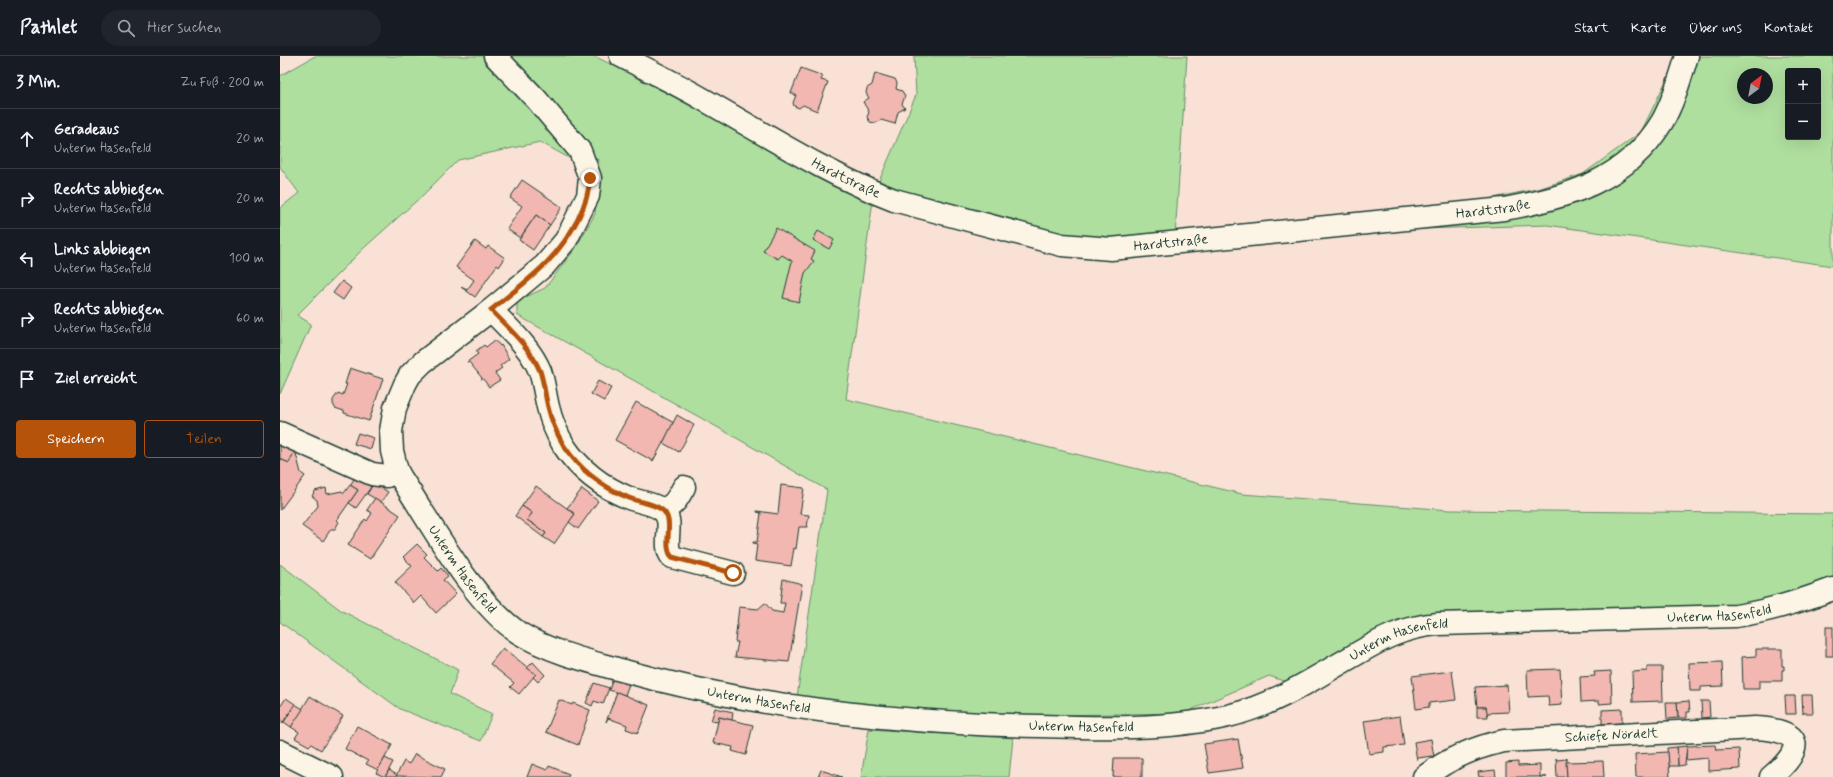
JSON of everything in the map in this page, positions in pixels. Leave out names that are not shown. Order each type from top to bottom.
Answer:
[{"type":"street","name":"Unterm Hasenfeld","points":[[495,56],[572,140],[584,159],[590,178],[586,202],[573,228],[560,249],[545,265],[491,310],[423,362],[410,375],[395,408],[391,431],[392,451],[397,471],[448,550],[480,596],[502,619],[520,634],[532,640],[596,663],[696,690],[776,704],[913,721],[955,724],[1079,727],[1157,725],[1213,719],[1249,710],[1282,697],[1384,638],[1415,626],[1438,624],[1736,616],[1759,613],[1791,604],[1833,588]]},
{"type":"street","name":"Hardtstraße","points":[[621,56],[700,97],[836,175],[874,193],[1030,238],[1062,245],[1103,249],[1504,209],[1534,204],[1584,189],[1622,167],[1637,154],[1651,138],[1662,121],[1672,100],[1687,56]]},
{"type":"street","points":[[491,310],[520,340],[536,363],[544,383],[548,407],[558,434],[563,444],[579,465],[611,489],[630,498],[661,509],[672,506],[684,487]]},
{"type":"street","points":[[280,433],[372,474],[387,476],[397,471]]},
{"type":"street","points":[[661,509],[668,521],[668,550],[672,557],[733,573]]},
{"type":"street","name":"Schiefe Nördelt","points":[[1424,777],[1439,766],[1474,749],[1504,741],[1755,728],[1785,732],[1792,737],[1794,749],[1792,757],[1774,774]]},
{"type":"street","points":[[280,752],[332,777]]},
{"type":"green space","points":[[315,56],[594,56],[874,193],[846,399],[1242,494],[1450,510],[1833,514],[1833,583],[1760,608],[1397,620],[1290,683],[1269,676],[1184,713],[984,716],[797,697],[827,490],[517,315],[517,301],[545,288],[575,249],[595,214],[599,159],[578,163],[540,142],[458,160],[423,195],[364,248],[297,315],[311,324],[280,394],[280,208],[299,193],[280,167],[280,76]]},
{"type":"green space","points":[[914,56],[1187,56],[1175,237],[1098,241],[1045,234],[874,193],[916,95]]},
{"type":"green space","points":[[1678,56],[1833,56],[1833,266],[1547,225],[1175,237],[1304,218],[1469,203],[1541,188],[1583,174],[1641,132]]},
{"type":"green space","points":[[280,564],[342,611],[458,670],[450,694],[492,714],[481,741],[400,709],[280,622]]},
{"type":"green space","points":[[869,729],[1013,738],[1009,777],[861,777]]},
{"type":"building","points":[[801,68],[823,76],[821,80],[828,82],[817,111],[803,105],[799,108],[794,106],[793,103],[796,95],[791,93]]},
{"type":"building","points":[[875,73],[895,79],[897,83],[896,89],[902,91],[905,96],[902,104],[905,108],[898,112],[895,124],[881,120],[875,123],[870,122],[867,117],[869,112],[863,102],[869,98],[866,93],[867,88],[872,85]]},
{"type":"building","points":[[522,180],[562,207],[550,225],[536,215],[520,238],[507,229],[522,206],[510,198]]},
{"type":"building","points":[[536,215],[550,225],[533,250],[519,240]]},
{"type":"building","points":[[776,228],[815,251],[811,259],[814,261],[805,273],[799,302],[783,298],[792,261],[782,255],[778,259],[763,251]]},
{"type":"building","points":[[818,231],[834,240],[829,249],[813,240]]},
{"type":"building","points":[[475,241],[486,249],[488,246],[505,258],[499,267],[497,265],[475,297],[461,287],[467,290],[474,280],[456,267]]},
{"type":"building","points":[[342,281],[351,288],[343,300],[333,293]]},
{"type":"building","points":[[495,340],[500,346],[501,345],[509,359],[500,366],[502,368],[495,373],[500,380],[489,387],[483,379],[481,379],[482,378],[469,362],[467,362],[478,354],[476,351],[484,345],[486,347]]},
{"type":"building","points":[[350,368],[383,379],[369,421],[344,413],[344,411],[335,408],[333,404],[333,400],[338,393],[343,395]]},
{"type":"building","points":[[598,381],[611,388],[604,401],[591,394]]},
{"type":"building","points":[[636,402],[674,423],[653,461],[615,440]]},
{"type":"building","points":[[677,415],[694,425],[679,452],[663,443]]},
{"type":"building","points":[[358,433],[374,438],[371,449],[354,444]]},
{"type":"building","points":[[280,438],[297,447],[289,463],[280,459]]},
{"type":"building","points":[[295,450],[301,473],[305,476],[280,510],[280,459],[289,463]]},
{"type":"building","points":[[356,476],[371,487],[356,508],[349,503],[358,490],[350,485]]},
{"type":"building","points":[[374,483],[388,492],[381,502],[367,494]]},
{"type":"building","points":[[350,485],[358,490],[337,520],[339,522],[335,529],[331,529],[323,541],[302,526],[318,506],[317,500],[312,496],[315,491],[326,488],[327,494],[342,491],[344,493]]},
{"type":"building","points":[[781,485],[804,488],[800,514],[809,515],[807,527],[799,527],[796,549],[794,548],[791,566],[755,561],[757,544],[753,542],[757,542],[761,513],[757,511],[778,514]]},
{"type":"building","points":[[536,486],[575,514],[554,544],[543,537],[546,533],[527,520],[532,513],[522,506]]},
{"type":"building","points":[[582,489],[598,501],[578,529],[569,522],[575,514],[567,508]]},
{"type":"building","points":[[375,498],[400,515],[370,559],[348,545],[365,519],[367,521],[372,513],[367,510]]},
{"type":"building","points":[[522,506],[532,513],[527,520],[546,533],[543,537],[515,516]]},
{"type":"building","points":[[417,544],[427,554],[424,557],[438,571],[441,568],[448,576],[443,580],[456,594],[436,613],[421,596],[414,603],[395,582],[412,566],[403,557]]},
{"type":"building","points":[[783,579],[802,584],[789,662],[735,657],[738,642],[735,642],[739,607],[758,609],[765,603],[772,611],[783,613],[785,603],[780,603]]},
{"type":"building","points":[[1826,627],[1833,627],[1833,656],[1826,656]]},
{"type":"building","points":[[503,648],[536,674],[519,694],[510,687],[514,683],[490,664]]},
{"type":"building","points":[[1756,649],[1782,649],[1782,666],[1784,666],[1784,670],[1782,670],[1782,681],[1759,681],[1759,689],[1743,689],[1742,657],[1756,656]]},
{"type":"building","points":[[533,662],[545,675],[538,682],[533,677],[536,674],[527,668]]},
{"type":"building","points":[[1722,662],[1723,686],[1701,687],[1701,691],[1690,691],[1689,663]]},
{"type":"building","points":[[1647,667],[1662,667],[1663,701],[1633,702],[1632,672],[1647,671]]},
{"type":"building","points":[[1560,669],[1562,705],[1549,706],[1548,696],[1528,697],[1527,670]]},
{"type":"building","points":[[1452,671],[1456,700],[1429,703],[1429,707],[1416,709],[1412,676]]},
{"type":"building","points":[[1611,671],[1612,703],[1599,704],[1599,701],[1581,702],[1580,677],[1595,676],[1594,672]]},
{"type":"building","points":[[613,678],[629,684],[625,695],[609,690]]},
{"type":"building","points":[[594,683],[609,688],[603,704],[594,701],[592,706],[586,703]]},
{"type":"building","points":[[1507,685],[1509,712],[1486,713],[1486,707],[1477,707],[1475,687]]},
{"type":"building","points":[[617,692],[649,705],[638,733],[626,729],[627,725],[608,718],[606,722]]},
{"type":"building","points":[[1802,695],[1812,695],[1813,713],[1803,714]]},
{"type":"building","points":[[310,696],[343,716],[321,750],[311,744],[309,746],[295,738],[299,732],[291,727]]},
{"type":"building","points":[[1785,696],[1795,696],[1796,714],[1786,714]]},
{"type":"building","points":[[286,698],[295,704],[282,724],[283,722],[280,720],[280,707]]},
{"type":"building","points":[[559,700],[572,705],[573,703],[590,710],[578,745],[546,732]]},
{"type":"building","points":[[1689,701],[1690,712],[1687,712],[1687,718],[1678,718],[1677,702]]},
{"type":"building","points":[[1701,701],[1709,701],[1710,717],[1702,718]]},
{"type":"building","points":[[1666,702],[1677,702],[1678,718],[1667,719]]},
{"type":"building","points":[[295,704],[303,709],[291,727],[284,722]]},
{"type":"building","points":[[1477,707],[1486,707],[1488,717],[1477,717]]},
{"type":"building","points":[[715,708],[733,712],[732,720],[719,717],[718,722],[711,721]]},
{"type":"building","points":[[1622,709],[1622,723],[1602,724],[1602,710]]},
{"type":"building","points":[[1400,716],[1404,745],[1384,747],[1384,752],[1369,754],[1364,721]]},
{"type":"building","points":[[719,717],[753,725],[746,755],[732,751],[733,747],[713,743]]},
{"type":"building","points":[[357,726],[392,745],[378,770],[366,764],[368,761],[345,749]]},
{"type":"building","points":[[1238,739],[1243,768],[1209,773],[1204,744]]},
{"type":"building","points":[[1431,739],[1434,757],[1418,758],[1417,760],[1414,742]]},
{"type":"building","points":[[1715,745],[1716,750],[1739,749],[1740,769],[1708,771],[1708,758],[1686,760],[1687,746]]},
{"type":"building","points":[[1687,746],[1685,765],[1678,766],[1677,747]]},
{"type":"building","points":[[1677,747],[1678,766],[1669,766],[1667,748]]},
{"type":"building","points":[[1668,752],[1670,777],[1636,777],[1635,754]]},
{"type":"building","points":[[415,754],[445,769],[441,777],[396,776],[404,761],[409,764]]},
{"type":"building","points":[[385,758],[393,762],[385,777],[376,773]]},
{"type":"building","points":[[1114,758],[1142,758],[1142,777],[1113,777]]},
{"type":"building","points":[[1556,758],[1557,760],[1567,758],[1567,777],[1557,777]]},
{"type":"building","points":[[1603,761],[1604,777],[1567,777],[1566,762]]},
{"type":"building","points":[[1518,762],[1518,766],[1540,765],[1540,777],[1506,777],[1506,763]]},
{"type":"building","points":[[532,764],[547,770],[549,766],[569,774],[568,777],[527,777]]},
{"type":"building","points":[[389,770],[397,775],[396,777],[385,777]]},
{"type":"building","points":[[821,770],[842,777],[818,777]]},
{"type":"building","points":[[1495,770],[1496,777],[1479,777],[1478,772]]},
{"type":"route","points":[[590,178],[590,187],[586,202],[573,228],[560,249],[534,275],[491,310],[530,352],[541,373],[548,407],[558,434],[563,444],[579,465],[611,489],[630,498],[661,509],[668,521],[668,550],[672,557],[733,573]]}]
